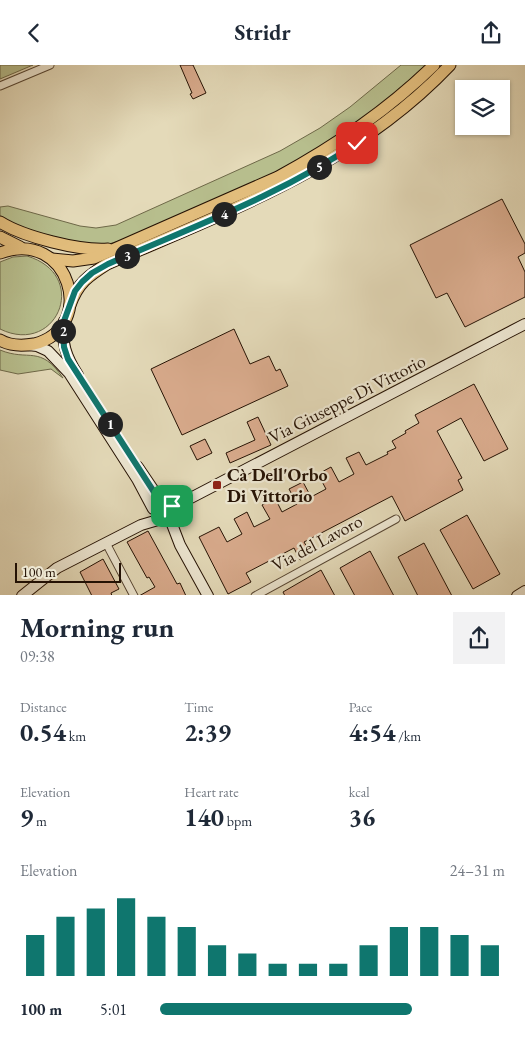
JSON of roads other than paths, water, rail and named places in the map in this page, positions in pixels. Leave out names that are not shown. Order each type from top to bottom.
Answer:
[{"type":"main road","points":[[52,259],[84,260],[117,249],[243,194],[306,162],[360,128],[407,91],[434,65]]},
{"type":"main road","points":[[208,595],[162,512],[68,359],[64,347],[64,321],[75,291],[92,273],[108,264],[268,194],[336,157],[419,95],[450,65]]},
{"type":"main road","points":[[0,222],[10,228],[74,247],[99,250],[117,249]]},
{"type":"main road","points":[[0,237],[22,248],[43,253],[60,266],[69,284],[70,305]]},
{"type":"main road","points":[[0,253],[10,249],[22,248]]},
{"type":"main road","points":[[27,345],[49,337],[64,321]]},
{"type":"main road","name":"Via Giuseppe Di Vittorio","points":[[162,512],[525,324]]},
{"type":"main road","points":[[0,340],[15,345],[37,346],[54,355],[69,373],[137,479],[162,512]]},
{"type":"main road","points":[[22,595],[50,573],[162,512]]},
{"type":"main road","points":[[517,595],[525,591]]},
{"type":"street","points":[[0,86],[50,65]]},
{"type":"street","name":"Via del Lavoro","points":[[254,595],[396,519]]},
{"type":"street","points":[[106,543],[134,595]]},
{"type":"place","name":"Cà Dell'Orbo Di Vittorio","points":[[217,485]]}]
